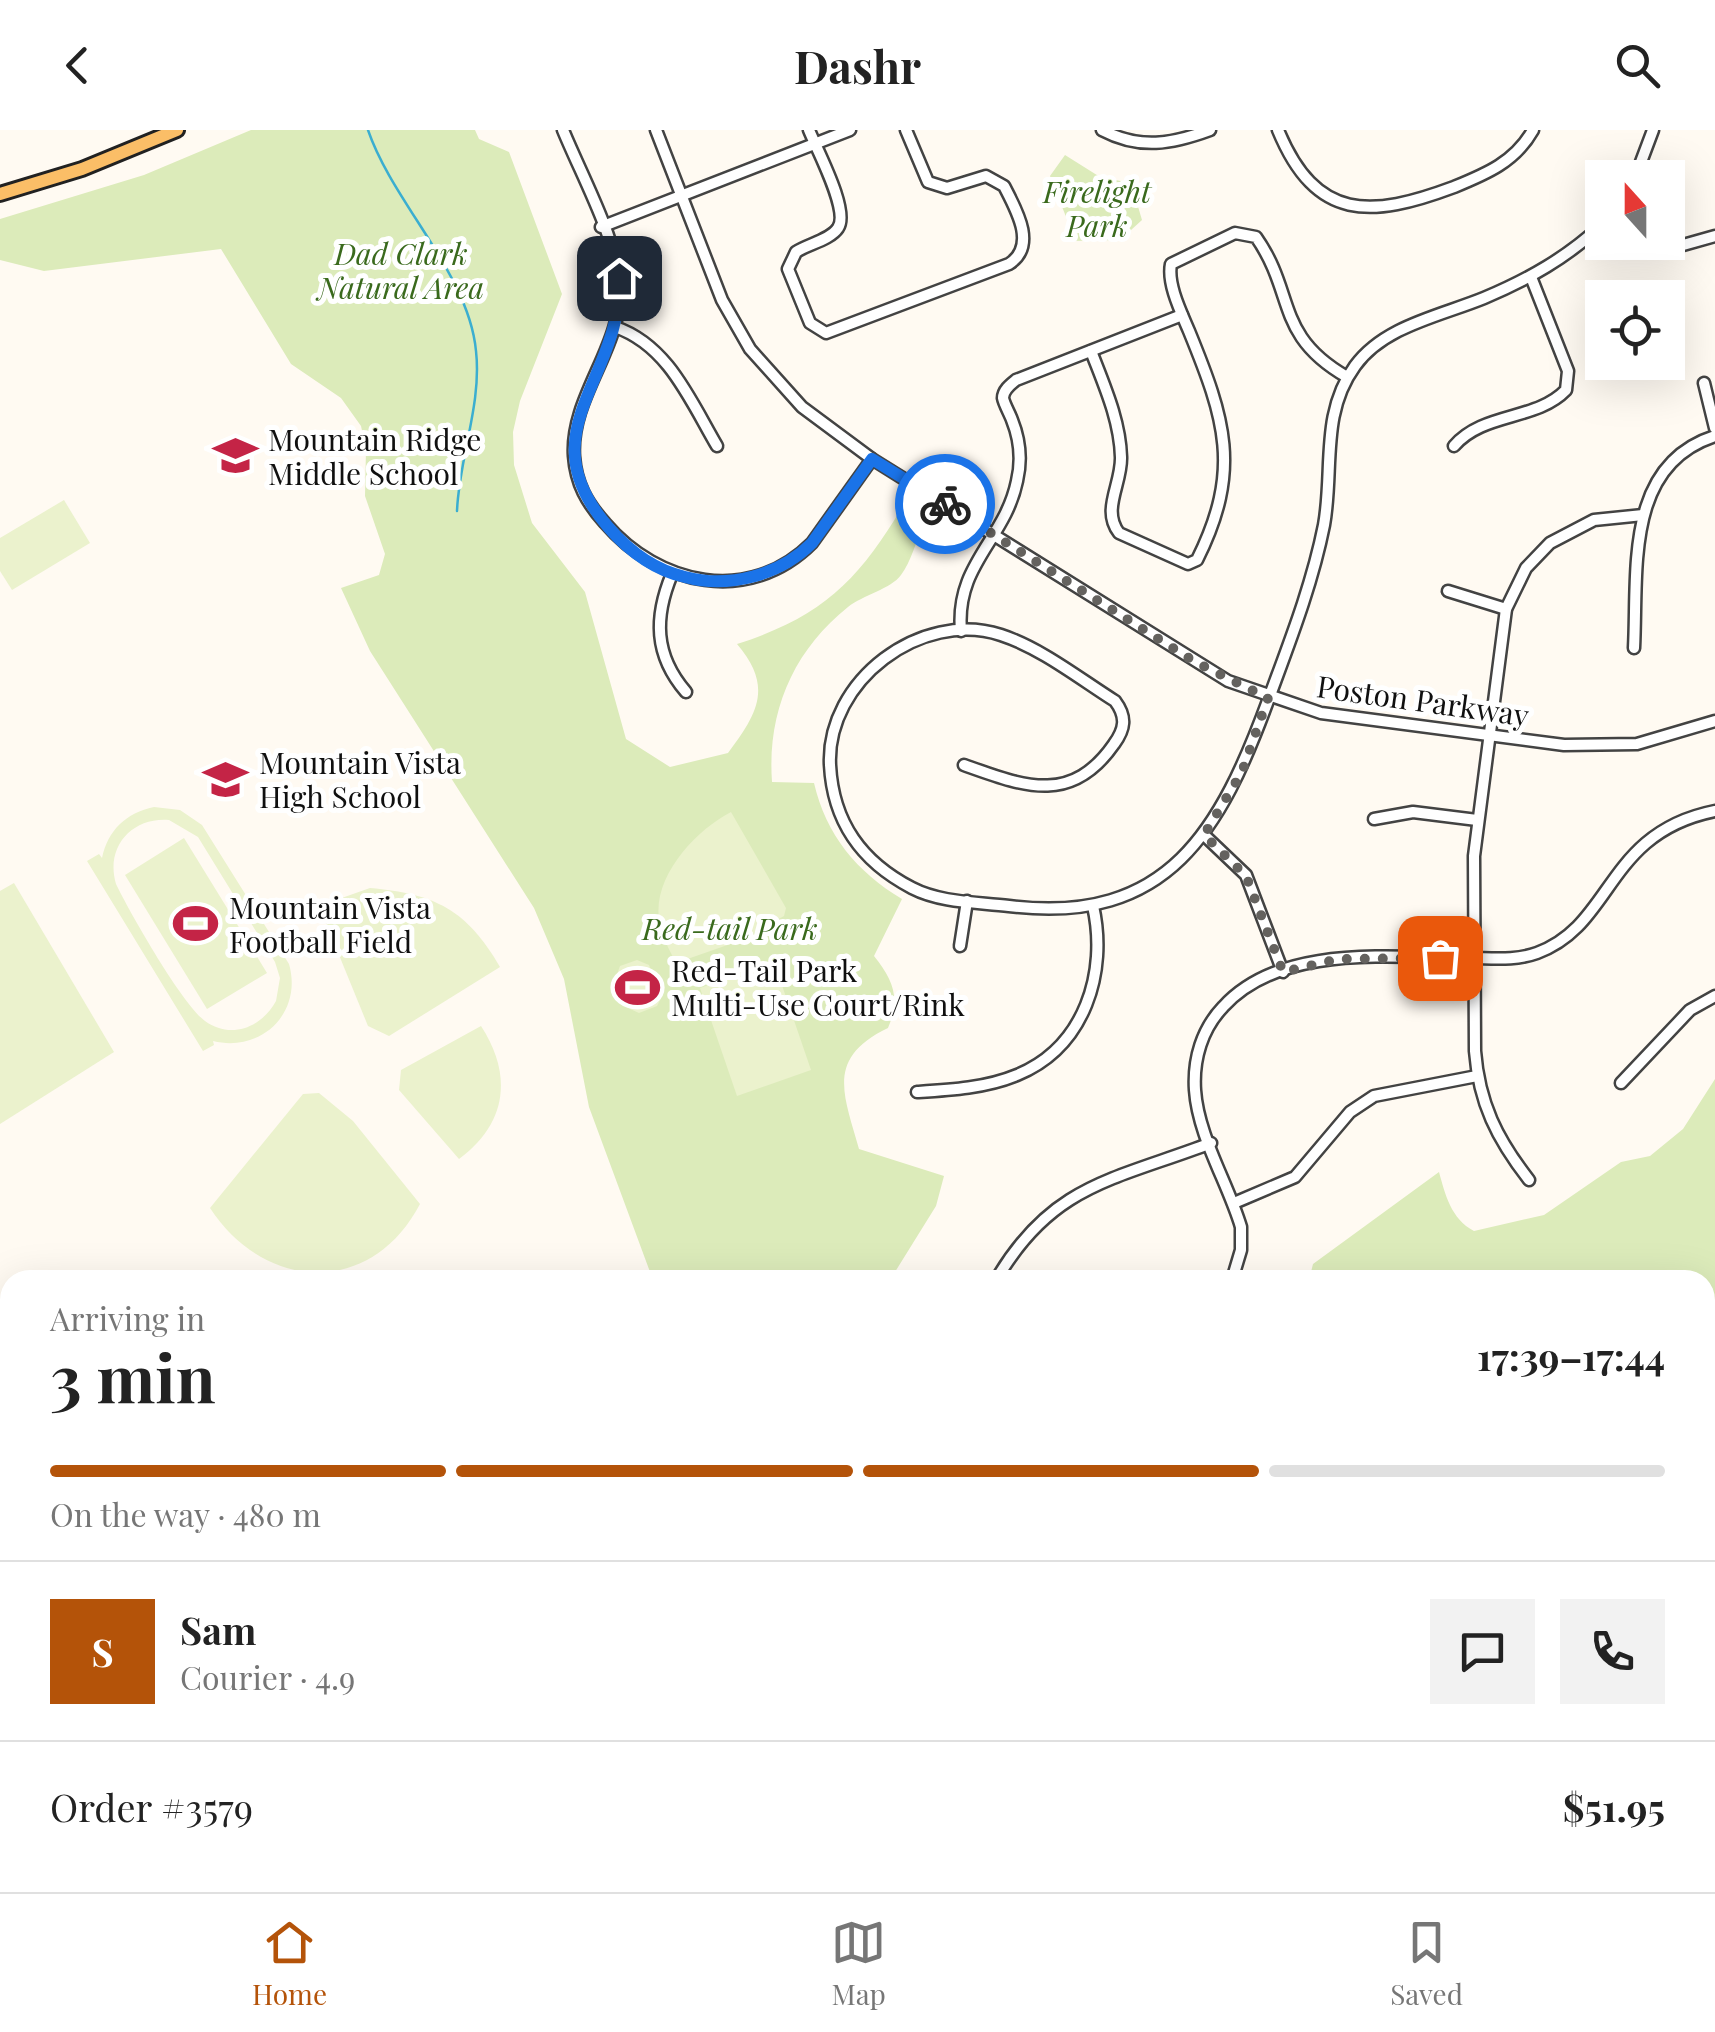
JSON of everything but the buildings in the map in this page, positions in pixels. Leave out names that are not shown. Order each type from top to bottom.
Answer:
[{"type":"main road","points":[[0,194],[82,169],[177,130]]},
{"type":"street","points":[[563,130],[619,278],[614,327],[576,426],[576,476],[588,502],[623,544],[672,574],[732,581],[783,564],[812,543],[872,459]]},
{"type":"street","name":"Poston Parkway","points":[[656,130],[722,300],[750,349],[802,407],[872,459],[1195,662],[1268,698],[1321,713],[1488,735],[1601,746],[1654,741],[1715,721]]},
{"type":"street","points":[[809,130],[840,208],[841,223],[832,234],[796,252],[788,270],[805,314],[816,329],[826,333],[1009,264],[1024,250],[1025,240],[1004,186],[986,176],[947,188],[928,182],[906,130]]},
{"type":"street","points":[[602,227],[850,130]]},
{"type":"street","points":[[1102,130],[1134,142],[1153,144],[1182,141],[1210,130]]},
{"type":"street","points":[[1278,130],[1304,180],[1320,193],[1346,205],[1386,209],[1485,175],[1507,162],[1533,130]]},
{"type":"street","points":[[1642,160],[1653,130]]},
{"type":"street","points":[[1091,351],[1118,428],[1120,471],[1110,513],[1112,525],[1119,533],[1188,564],[1197,560],[1222,498],[1226,449],[1217,400],[1182,316],[1171,264],[1182,254],[1248,232],[1262,246],[1294,330],[1316,358],[1347,377]]},
{"type":"street","points":[[1685,244],[1715,236]]},
{"type":"street","points":[[964,765],[1018,784],[1064,784],[1093,769],[1121,734],[1124,722],[1116,701],[1026,646],[998,634],[961,631],[914,642],[866,674],[843,710],[830,764],[842,819],[870,860],[922,893],[1042,910],[1093,906],[1155,880],[1204,835],[1242,772],[1311,582],[1324,524],[1332,416],[1347,377],[1384,338],[1531,277],[1585,240]]},
{"type":"street","points":[[1454,446],[1482,424],[1550,401],[1566,390],[1568,371],[1531,277]]},
{"type":"street","points":[[961,631],[959,608],[967,578],[994,534],[1018,476],[1019,442],[1003,398],[1006,388],[1016,380],[1182,316]]},
{"type":"street","points":[[614,327],[637,336],[669,365],[716,446]]},
{"type":"street","points":[[1704,383],[1715,428]]},
{"type":"street","points":[[1634,648],[1643,515],[1650,490],[1666,466],[1689,447],[1715,436]]},
{"type":"street","points":[[1528,1180],[1491,1125],[1476,1076],[1477,820],[1506,609],[1526,568],[1550,542],[1594,520],[1643,515]]},
{"type":"street","points":[[672,574],[661,605],[659,636],[663,657],[686,692]]},
{"type":"street","points":[[1448,591],[1506,609]]},
{"type":"street","points":[[1235,1270],[1242,1242],[1234,1202],[1195,1093],[1202,1040],[1230,999],[1283,972],[1339,959],[1525,957],[1555,945],[1578,925],[1642,844],[1672,824],[1715,811]]},
{"type":"street","points":[[1374,818],[1412,812],[1477,820]]},
{"type":"street","points":[[1204,835],[1246,876],[1283,972]]},
{"type":"street","points":[[960,946],[967,901]]},
{"type":"street","points":[[917,1092],[1014,1076],[1056,1048],[1081,1016],[1093,989],[1100,955],[1093,906]]},
{"type":"street","points":[[1621,1083],[1682,1018],[1715,996]]},
{"type":"street","points":[[1234,1202],[1296,1177],[1350,1112],[1374,1096],[1476,1076]]},
{"type":"street","points":[[1002,1270],[1028,1230],[1055,1206],[1088,1189],[1211,1143]]},
{"type":"green space","name":"Dad Clark Natural Area","points":[[251,130],[475,130],[479,139],[509,152],[562,294],[520,401],[513,432],[514,465],[532,523],[585,592],[626,739],[670,767],[728,753],[747,726],[758,687],[748,659],[737,644],[796,620],[840,588],[876,548],[910,494],[942,519],[923,526],[908,564],[896,580],[848,607],[812,643],[798,663],[779,707],[772,756],[772,782],[814,783],[826,819],[846,850],[871,877],[902,899],[874,956],[893,990],[892,1017],[888,1028],[855,1052],[844,1080],[859,1149],[944,1176],[936,1206],[896,1270],[649,1270],[589,1107],[564,979],[534,908],[370,651],[341,588],[379,575],[385,554],[365,496],[366,449],[361,426],[341,398],[291,364],[221,249],[44,271],[0,260],[0,219],[144,175]]},
{"type":"green space","name":"Firelight Park","points":[[1065,155],[1100,177],[1131,183],[1142,220],[1120,240],[1070,241],[1070,227],[1050,176]]},
{"type":"green space","points":[[64,500],[90,543],[12,590],[0,571],[0,538]]},
{"type":"green space","points":[[144,810],[180,810],[202,825],[289,964],[290,998],[284,1013],[262,1035],[231,1043],[213,1041],[214,1045],[203,1051],[87,861],[99,854],[102,858],[114,831],[127,818]],"holes":[[[156,820],[169,820],[198,837],[275,962],[280,978],[276,1001],[270,1010],[245,1028],[215,1027],[195,1011],[157,957],[116,884],[114,858],[124,837],[133,829]]]},
{"type":"green space","name":"Red-tail Park","points":[[731,812],[786,908],[784,916],[739,941],[676,963],[660,925],[663,887],[691,842]]},
{"type":"green space","name":"Mountain Vista Football Field","points":[[184,838],[267,973],[207,1009],[125,875]]},
{"type":"green space","points":[[14,883],[114,1052],[0,1124],[0,891]]},
{"type":"green space","points":[[370,888],[413,895],[447,908],[474,931],[500,967],[389,1036],[368,1026],[319,906]]},
{"type":"green space","name":"Red-Tail Park Multi-Use Court/Rink","points":[[637,960],[649,965],[661,998],[657,1006],[639,1013],[628,1008],[616,977],[620,966]]},
{"type":"green space","points":[[774,962],[811,1070],[737,1096],[700,988]]},
{"type":"green space","points":[[481,1026],[498,1063],[500,1098],[487,1130],[459,1159],[399,1090],[401,1070]]},
{"type":"green space","points":[[1715,1079],[1715,1270],[1312,1270],[1313,1264],[1439,1172],[1454,1213],[1474,1231],[1544,1215],[1621,1162],[1650,1156],[1683,1129]]},
{"type":"green space","points":[[319,1093],[353,1121],[420,1204],[399,1234],[374,1256],[347,1268],[302,1270],[259,1256],[233,1236],[210,1208],[303,1094]]},
{"type":"waterway","points":[[368,130],[394,184],[460,294],[470,322],[476,351],[476,391],[457,511]]},
{"type":"way so far","points":[[945,504],[1195,662],[1268,698],[1242,772],[1204,835],[1235,860],[1246,876],[1283,972],[1339,959],[1440,958]]},
{"type":"place","name":"Mountain Ridge Middle School","points":[[235,456]]},
{"type":"place","name":"Mountain Vista High School","points":[[226,779]]},
{"type":"place","name":"Mountain Vista Football Field","points":[[196,924]]},
{"type":"place","name":"Red-Tail Park Multi-Use Court/Rink","points":[[638,987]]},
{"type":"route","points":[[619,278],[620,299],[614,327],[576,426],[574,454],[582,493],[623,544],[638,556],[672,574],[694,580],[732,581],[759,575],[802,554],[872,459],[945,504]]}]
